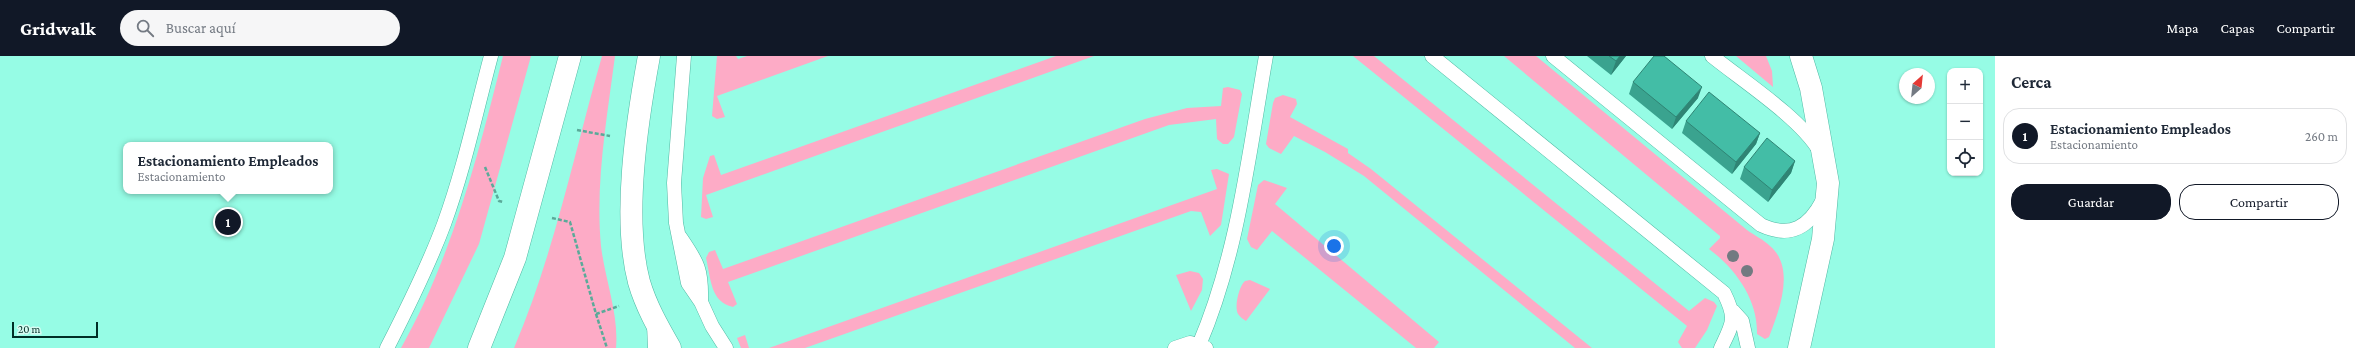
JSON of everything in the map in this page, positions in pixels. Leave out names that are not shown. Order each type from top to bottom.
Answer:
[{"type":"street","points":[[479,348],[515,258],[529,212],[570,56]]},
{"type":"street","points":[[649,56],[636,140],[632,193],[633,245],[639,282],[654,322],[670,348]]},
{"type":"street","points":[[1799,348],[1823,239],[1828,178],[1811,88],[1801,56]]},
{"type":"lane","points":[[387,348],[417,290],[445,223],[465,156],[491,56]]},
{"type":"lane","points":[[684,56],[674,183],[678,236],[688,283],[701,302],[712,326],[726,348]]},
{"type":"lane","points":[[1175,348],[1190,343],[1202,346],[1230,253],[1266,56]]},
{"type":"lane","points":[[1432,56],[1724,293],[1733,311],[1742,321],[1748,348]]},
{"type":"lane","points":[[1553,56],[1761,225],[1772,230],[1784,231],[1803,225],[1818,209],[1828,178],[1821,152],[1812,138],[1712,56]]},
{"type":"lane","points":[[1720,348],[1730,330],[1733,311]]},
{"type":"lane","points":[[654,322],[655,348]]},
{"type":"path","points":[[552,126],[614,135]]},
{"type":"path","points":[[465,156],[486,167],[499,201],[529,212],[570,222],[607,348]]},
{"type":"path","points":[[596,314],[645,298]]},
{"type":"shaded area","points":[[503,56],[531,56],[479,244],[429,348],[401,348],[435,278],[462,205],[484,131]]},
{"type":"shaded area","points":[[602,56],[615,56],[605,127],[601,175],[600,223],[603,259],[614,310],[616,348],[514,348],[541,276],[552,240]]},
{"type":"shaded area","points":[[717,56],[736,56],[738,59],[747,56],[828,56],[717,96],[725,117],[717,119],[712,116]]},
{"type":"shaded area","points":[[1056,56],[1094,56],[706,195],[713,217],[706,219],[701,217],[703,178],[710,156],[714,155],[721,175]]},
{"type":"shaded area","points":[[1353,56],[1374,56],[1689,311],[1705,298],[1714,302],[1717,306],[1707,330],[1695,348],[1682,348],[1678,342],[1687,326]]},
{"type":"shaded area","points":[[1504,56],[1536,56],[1747,230],[1770,246],[1778,255],[1784,278],[1781,303],[1769,337],[1765,339],[1757,334],[1754,309],[1744,286],[1728,266],[1709,249],[1720,238],[1720,236]]},
{"type":"shaded area","points":[[1736,56],[1766,56],[1772,71],[1773,87]]},
{"type":"shaded area","points":[[1228,87],[1240,90],[1242,94],[1234,137],[1228,144],[1223,144],[1217,139],[1216,119],[1169,125],[728,282],[737,304],[733,307],[720,300],[713,288],[706,258],[709,252],[715,250],[723,269],[1145,119],[1187,108],[1221,106],[1223,88]]},
{"type":"shaded area","points":[[1283,95],[1296,99],[1297,104],[1290,117],[1348,149],[1348,153],[1371,169],[1592,348],[1575,348],[1364,176],[1325,152],[1294,136],[1281,154],[1269,148],[1266,144],[1273,103],[1275,98]]},
{"type":"shaded area","points":[[1217,169],[1229,174],[1221,225],[1210,236],[1201,212],[1191,211],[805,348],[769,348],[1217,189],[1211,170]]},
{"type":"shaded area","points":[[1264,180],[1287,188],[1275,204],[1439,342],[1434,348],[1416,348],[1272,231],[1257,250],[1251,247],[1247,239],[1258,185]]},
{"type":"shaded area","points":[[1190,271],[1199,273],[1203,279],[1202,290],[1191,311],[1176,275]]},
{"type":"shaded area","points":[[1250,280],[1270,289],[1246,321],[1238,314],[1237,302],[1239,292],[1243,284],[1245,281]]},
{"type":"shaded area","points":[[745,335],[749,348],[741,348],[737,338]]},
{"type":"building","points":[[1609,56],[1620,56],[1616,61]]},
{"type":"building","points":[[1654,56],[1664,56],[1702,87],[1676,117],[1633,82]]},
{"type":"building","points":[[1709,92],[1760,133],[1736,162],[1686,121]]},
{"type":"building","points":[[1767,138],[1795,161],[1772,190],[1744,167]]},
{"type":"place","name":"Estacionamiento Empleados","points":[[228,222]]}]
